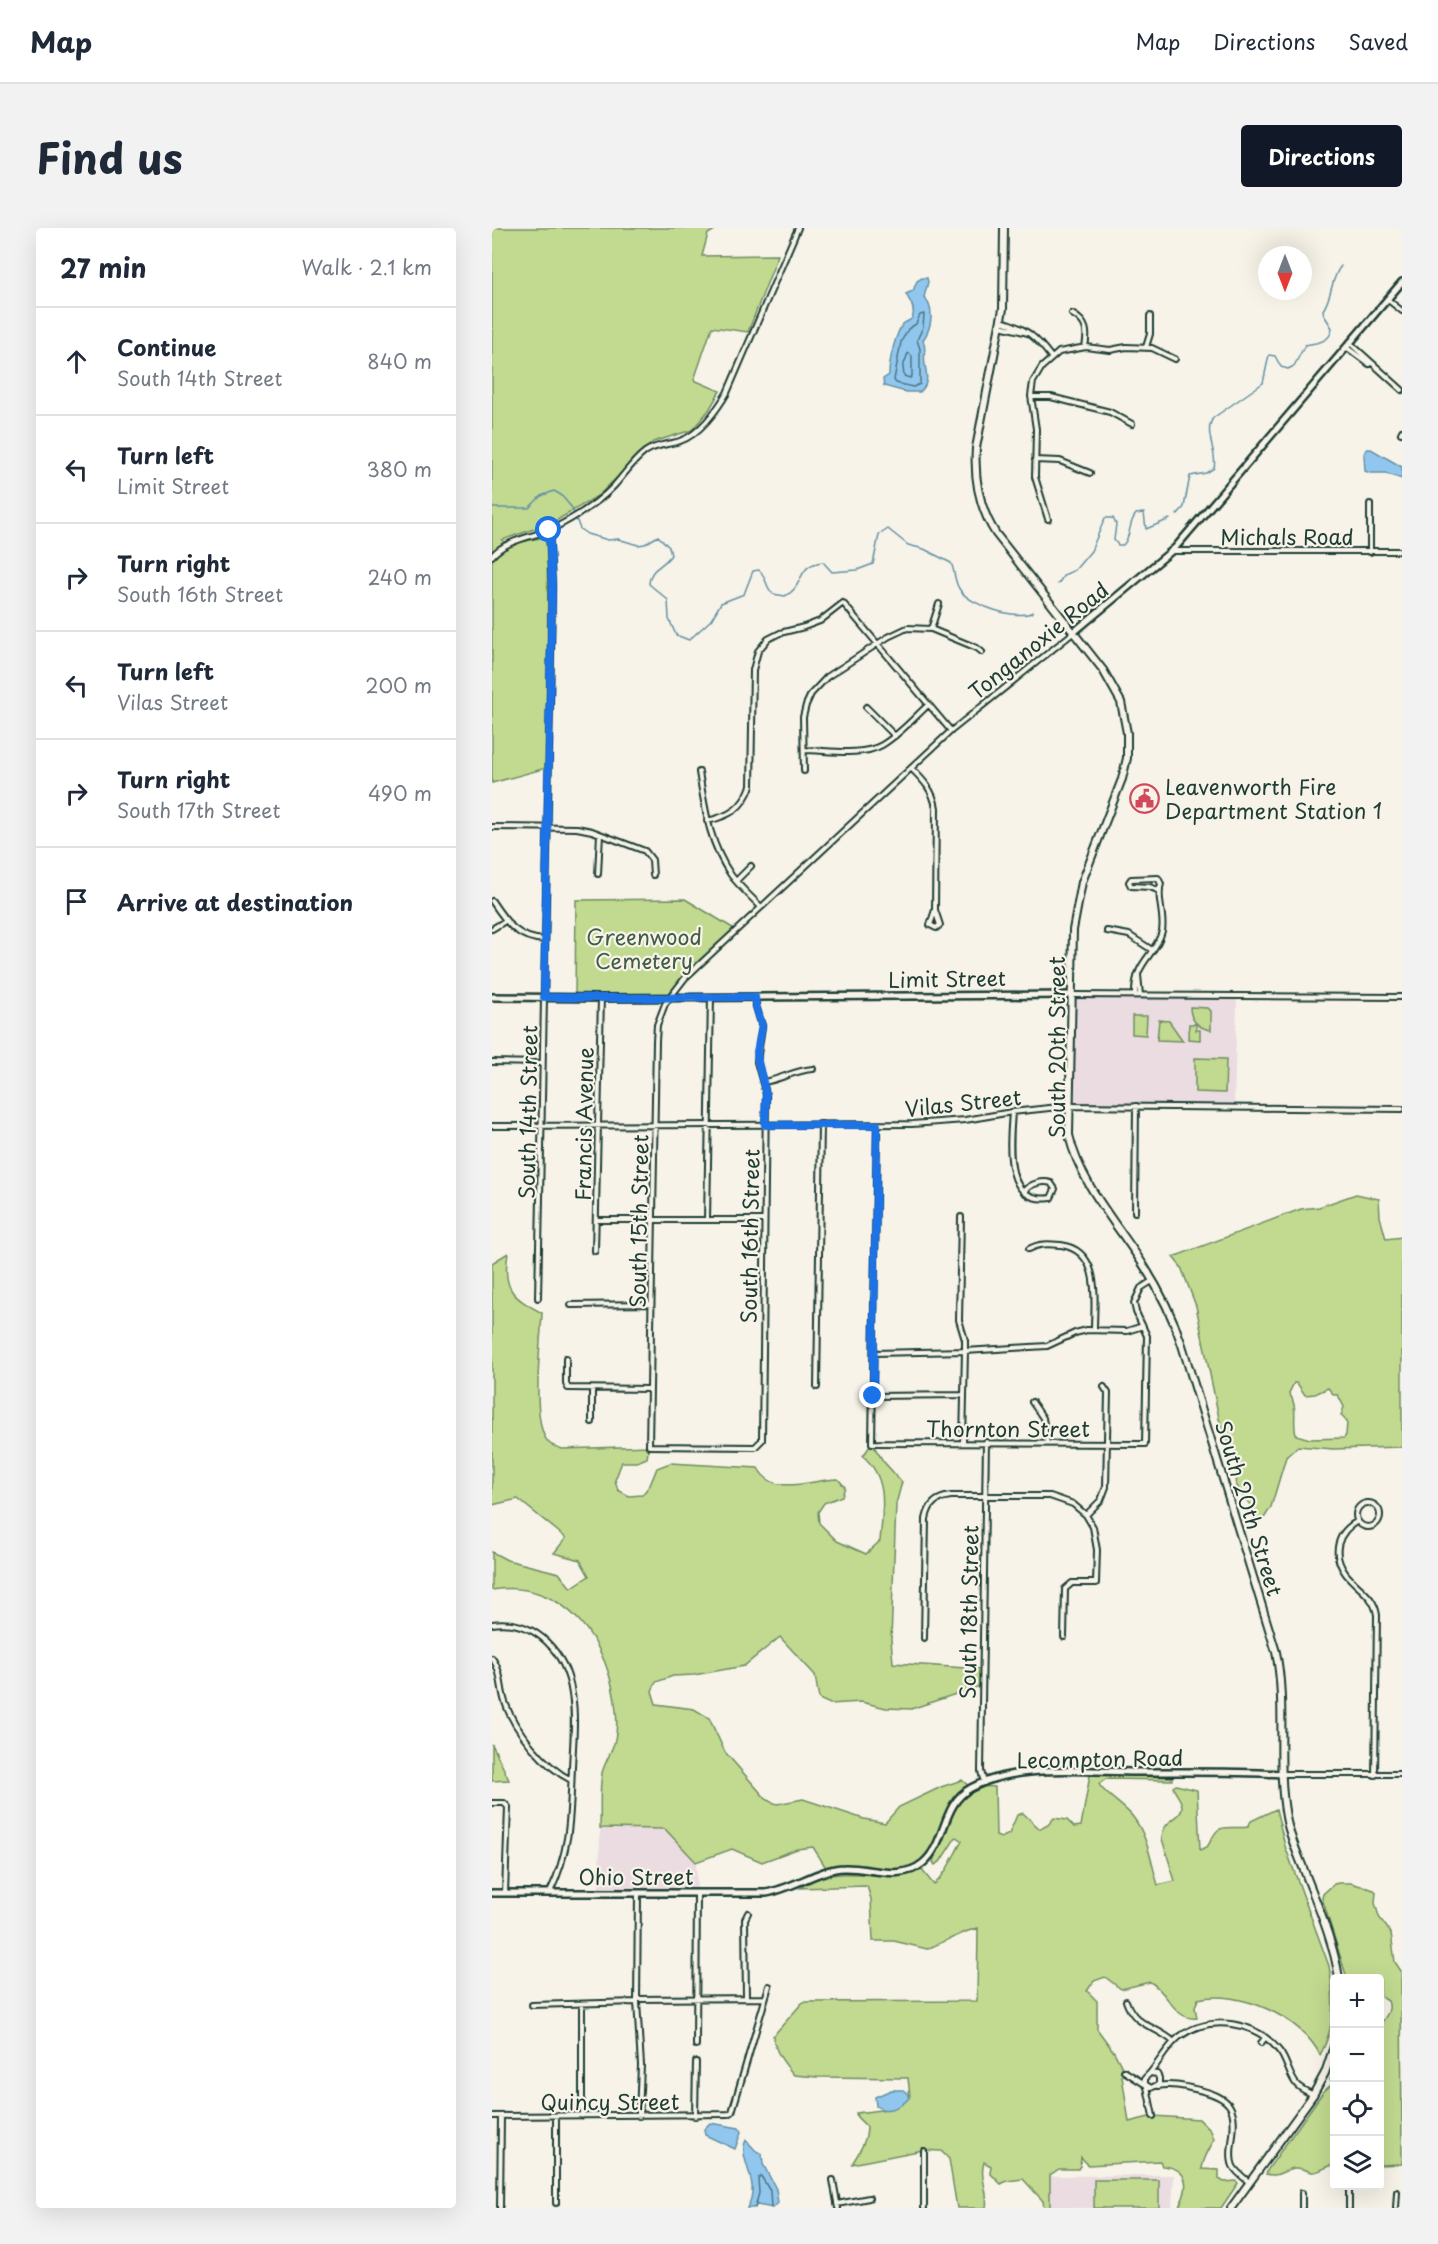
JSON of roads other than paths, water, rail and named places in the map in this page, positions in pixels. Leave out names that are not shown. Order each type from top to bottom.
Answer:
[{"type":"main road","name":"South 20th Street","points":[[1004,228],[1005,281],[1001,323],[976,448],[975,463],[980,499],[996,534],[1115,688],[1124,714],[1128,747],[1122,779],[1089,862],[1080,892],[1073,930],[1069,1136],[1079,1167],[1154,1281],[1173,1318],[1182,1345],[1276,1652],[1282,1696],[1286,1818],[1292,1840],[1331,1943],[1339,1974]]},
{"type":"main road","points":[[1231,2208],[1313,2095],[1330,2060]]},
{"type":"street","points":[[492,556],[506,546],[549,530],[584,510],[612,488],[642,454],[655,447],[688,438],[719,406],[734,378],[798,228]]},
{"type":"street","name":"Tonganoxie Road","points":[[668,997],[760,906],[951,731],[1172,551],[1402,282]]},
{"type":"street","points":[[1387,299],[1402,311]]},
{"type":"street","points":[[1072,314],[1084,323],[1087,337],[1085,347]]},
{"type":"street","points":[[1146,347],[1150,334],[1150,316]]},
{"type":"street","points":[[1001,323],[1029,333],[1040,342],[1051,357]]},
{"type":"street","points":[[1348,345],[1402,390]]},
{"type":"street","points":[[1048,519],[1035,477],[1036,429],[1031,397],[1036,376],[1051,357],[1059,352],[1085,347],[1110,350],[1146,347],[1175,359]]},
{"type":"street","points":[[1031,397],[1051,397],[1110,412],[1132,424]]},
{"type":"street","points":[[1035,460],[1060,461],[1090,473]]},
{"type":"street","points":[[1370,504],[1370,552]]},
{"type":"street","name":"South 14th Street","points":[[538,1298],[552,585],[549,530]]},
{"type":"street","name":"Michals Road","points":[[1172,551],[1402,551]]},
{"type":"street","points":[[707,821],[734,812],[747,797],[752,786],[753,670],[758,651],[768,639],[820,621],[843,603],[951,731]]},
{"type":"street","points":[[931,629],[939,604]]},
{"type":"street","points":[[804,771],[803,717],[811,694],[827,676],[897,631],[907,628],[931,629],[982,652]]},
{"type":"street","points":[[804,750],[866,750],[882,745],[928,705]]},
{"type":"street","points":[[867,706],[895,736]]},
{"type":"street","points":[[911,768],[927,784],[934,795],[936,808],[935,910]]},
{"type":"street","points":[[699,772],[707,821],[716,849],[736,881],[760,906]]},
{"type":"street","points":[[492,827],[585,829],[648,854],[652,861],[653,875]]},
{"type":"street","points":[[598,874],[600,834]]},
{"type":"street","points":[[736,881],[751,866]]},
{"type":"street","points":[[1137,995],[1138,973],[1141,964],[1152,950],[1161,932],[1163,916],[1161,884],[1158,878],[1135,878],[1129,882],[1131,886],[1150,887],[1160,891]]},
{"type":"street","points":[[492,901],[505,921],[517,932],[526,937],[545,940]]},
{"type":"street","points":[[492,929],[505,921]]},
{"type":"street","points":[[1107,932],[1129,935],[1152,950]]},
{"type":"street","name":"Limit Street","points":[[492,997],[1071,994],[1402,997]]},
{"type":"street","name":"South 15th Street","points":[[649,1446],[657,1025],[668,997]]},
{"type":"street","points":[[707,1220],[711,997]]},
{"type":"street","name":"South 16th Street","points":[[649,1446],[755,1447],[761,1443],[766,1094],[758,1062],[762,1026],[755,997]]},
{"type":"street","name":"Francis Avenue","points":[[595,1251],[601,998]]},
{"type":"street","points":[[492,1062],[542,1063]]},
{"type":"street","points":[[764,1082],[800,1070],[813,1069]]},
{"type":"street","name":"Vilas Street","points":[[492,1126],[938,1123],[1068,1106],[1402,1109]]},
{"type":"street","points":[[1135,1212],[1136,1106]]},
{"type":"street","points":[[1012,1112],[1010,1163],[1013,1172],[1024,1191],[1030,1197],[1051,1198],[1055,1189],[1048,1182],[1024,1191]]},
{"type":"street","points":[[817,1387],[821,1124]]},
{"type":"street","points":[[877,1125],[873,1396],[964,1395]]},
{"type":"street","points":[[961,1217],[959,1320],[965,1340],[963,1442]]},
{"type":"street","points":[[596,1220],[763,1220]]},
{"type":"street","points":[[1029,1249],[1037,1245],[1068,1247],[1088,1262],[1094,1281],[1094,1330]]},
{"type":"street","points":[[874,1353],[1047,1346],[1076,1333],[1094,1330],[1127,1331],[1143,1326],[1134,1303],[1141,1288],[1154,1281]]},
{"type":"street","points":[[572,1305],[651,1304]]},
{"type":"street","name":"Thornton Street","points":[[873,1396],[872,1443],[1145,1444],[1147,1336],[1143,1326]]},
{"type":"street","points":[[566,1358],[568,1388],[650,1389]]},
{"type":"street","points":[[1086,1515],[1101,1500],[1106,1487],[1108,1393],[1104,1387]]},
{"type":"street","points":[[592,1389],[592,1422]]},
{"type":"street","points":[[1032,1402],[1043,1418],[1047,1443]]},
{"type":"street","name":"South 18th Street","points":[[984,1783],[981,1771],[986,1442]]},
{"type":"street","points":[[924,1638],[928,1510],[942,1497],[985,1496],[1058,1498],[1073,1504],[1086,1515],[1096,1536],[1096,1583],[1072,1582],[1065,1589],[1064,1637]]},
{"type":"street","points":[[1363,1504],[1371,1504],[1379,1510],[1379,1521],[1374,1526],[1364,1527],[1358,1521],[1356,1512],[1363,1504]]},
{"type":"street","points":[[1358,1521],[1347,1527],[1341,1534],[1338,1556],[1345,1573],[1373,1600],[1377,1615],[1375,1775]]},
{"type":"street","points":[[492,1624],[511,1624],[541,1635],[551,1645],[565,1671],[572,1692],[574,1713],[570,1816],[565,1855],[550,1892]]},
{"type":"street","points":[[492,1658],[500,1674],[505,1702],[518,1729],[562,1775],[571,1780]]},
{"type":"street","name":"Lecompton Road","points":[[780,1891],[828,1871],[842,1868],[893,1873],[917,1867],[928,1857],[955,1801],[971,1788],[1010,1775],[1030,1772],[1402,1774]]},
{"type":"street","points":[[492,1803],[504,1803],[508,1807],[505,1893]]},
{"type":"street","name":"Ohio Street","points":[[492,1893],[766,1893],[780,1891]]},
{"type":"street","points":[[638,1892],[639,2116]]},
{"type":"street","points":[[696,2045],[697,1892]]},
{"type":"street","points":[[746,1998],[745,1920],[747,1913]]},
{"type":"street","points":[[532,2004],[765,1998],[769,1986]]},
{"type":"street","name":"Quincy Street","points":[[492,2116],[729,2114],[732,2112],[765,1998]]},
{"type":"street","points":[[1126,2001],[1132,2016],[1139,2022],[1165,2034],[1174,2042]]},
{"type":"street","points":[[582,2004],[582,2116]]},
{"type":"street","points":[[1153,2116],[1146,2084],[1149,2074],[1174,2042],[1190,2031],[1221,2023],[1247,2027],[1265,2038],[1281,2054],[1298,2086],[1313,2095]]},
{"type":"street","points":[[1262,2043],[1265,2038]]},
{"type":"street","points":[[695,2116],[696,2062]]},
{"type":"street","points":[[1151,2102],[1159,2077],[1158,2063]]},
{"type":"street","points":[[1124,2071],[1146,2084],[1157,2087],[1172,2085]]},
{"type":"street","points":[[1133,2076],[1149,2074],[1172,2085],[1214,2094],[1227,2102],[1237,2115],[1231,2151],[1232,2164],[1250,2182]]},
{"type":"street","points":[[500,2208],[501,2116]]},
{"type":"street","points":[[556,2116],[556,2203]]},
{"type":"street","points":[[924,2151],[924,2208]]},
{"type":"street","points":[[833,2180],[837,2206],[869,2198]]},
{"type":"street","points":[[1349,2191],[1349,2208]]},
{"type":"street","points":[[1396,2208],[1397,2192]]},
{"type":"street","points":[[1302,2193],[1302,2208]]},
{"type":"water","points":[[927,278],[924,297],[931,312],[930,324],[923,340],[927,379],[920,392],[906,392],[884,386],[883,379],[889,375],[897,334],[903,324],[912,317],[912,306],[906,294],[913,291],[917,281]]},
{"type":"water","points":[[1367,449],[1371,449],[1402,467],[1402,479],[1385,473],[1365,471],[1364,454]]},
{"type":"water","points":[[891,2090],[904,2090],[909,2094],[909,2098],[894,2108],[885,2109],[876,2106],[875,2097]]},
{"type":"water","points":[[710,2123],[739,2128],[741,2132],[735,2149],[705,2135],[704,2129]]},
{"type":"water","points":[[746,2140],[762,2154],[763,2164],[776,2189],[778,2203],[773,2208],[757,2205],[747,2208],[752,2189],[744,2155]]},
{"type":"waterway","points":[[1177,515],[1184,507],[1190,476],[1206,473],[1214,468],[1210,436],[1210,424],[1213,418],[1263,383],[1269,355],[1275,356],[1281,367],[1288,369],[1294,366],[1305,345],[1323,341],[1331,333],[1332,328],[1323,310],[1341,266]]},
{"type":"waterway","points":[[492,508],[529,508],[541,496],[554,491],[561,495],[572,508],[580,529],[587,534],[638,545],[645,544],[658,536],[669,547],[671,555],[654,571],[649,584],[668,600],[669,619],[676,635],[689,640],[711,620],[721,603],[744,594],[753,571],[759,570],[762,573],[773,594],[785,596],[796,587],[804,571],[814,564],[823,562],[832,572],[857,570],[873,564],[879,535],[888,529],[908,545],[924,549],[951,563],[958,587],[965,596],[973,601],[1006,613],[1033,612]]},
{"type":"waterway","points":[[1058,584],[1064,575],[1075,570],[1091,551],[1105,518],[1113,518],[1116,524],[1114,540],[1118,545],[1126,542],[1136,514],[1144,513],[1146,529],[1170,519]]},
{"type":"place","name":"Leavenworth Fire Department Station 1","points":[[1144,798]]},
{"type":"park label","name":"Greenwood Cemetery","points":[[644,948]]}]
